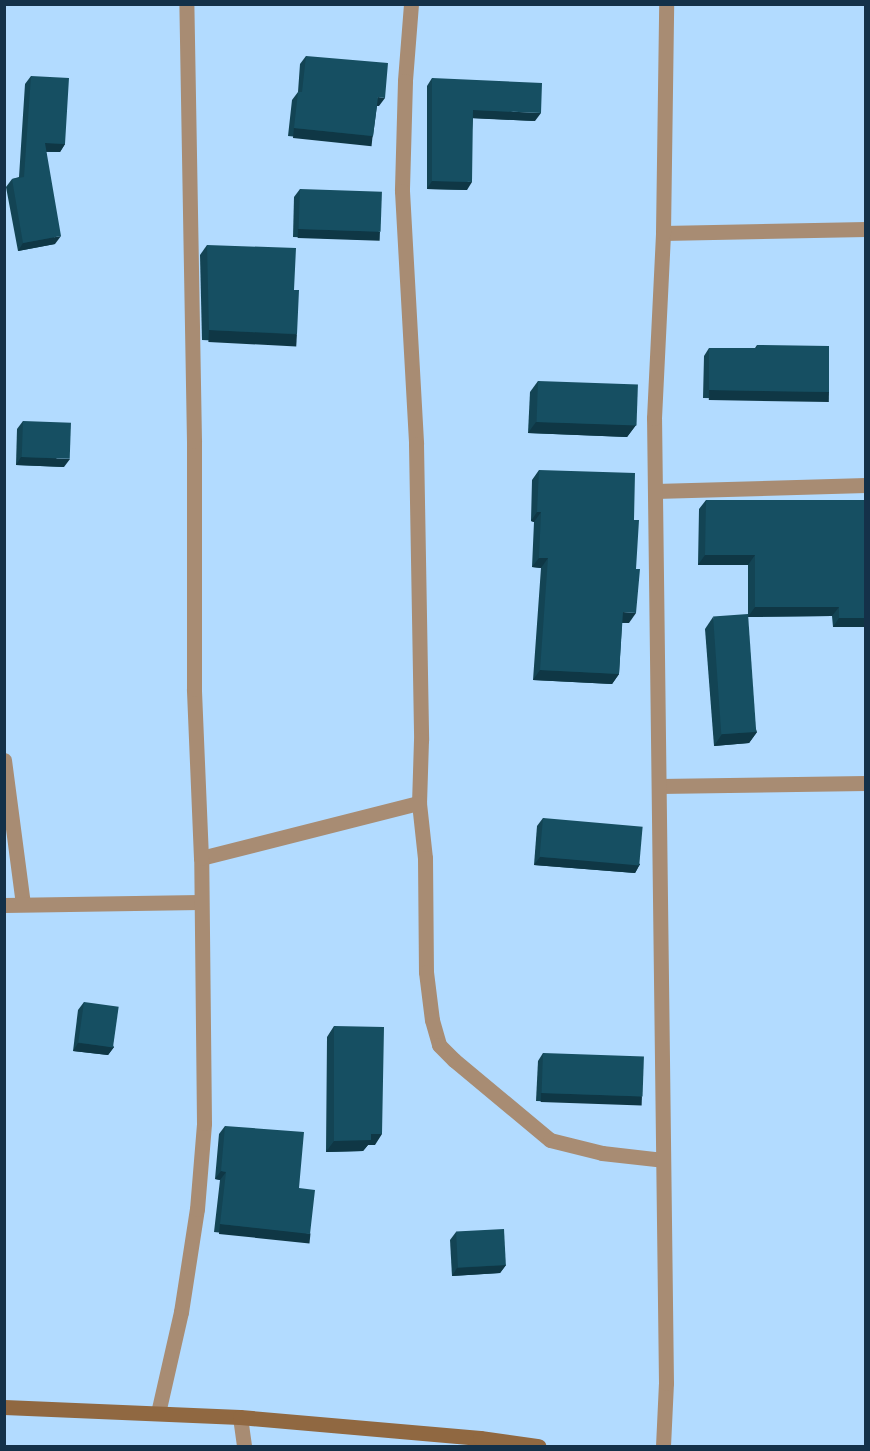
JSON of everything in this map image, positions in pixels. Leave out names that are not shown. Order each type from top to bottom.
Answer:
[{"type":"main road","points":[[4,1407],[240,1417],[480,1438],[538,1446]]},
{"type":"street","points":[[158,1413],[181,1312],[198,1198],[204,1123],[201,858],[194,689],[195,441],[186,4]]},
{"type":"street","points":[[411,4],[405,81],[402,191],[416,444],[421,740],[419,803],[424,858],[426,972],[432,1020],[440,1045],[481,1083],[550,1140],[602,1153],[663,1160]]},
{"type":"street","points":[[663,1446],[666,1383],[654,418],[663,234],[666,4]]},
{"type":"street","points":[[663,234],[866,230]]},
{"type":"street","points":[[655,490],[866,485]]},
{"type":"street","points":[[4,760],[22,904]]},
{"type":"street","points":[[659,786],[866,783]]},
{"type":"street","points":[[201,858],[419,803]]},
{"type":"street","points":[[4,905],[200,902]]},
{"type":"street","points":[[240,1417],[243,1446]]},
{"type":"building","points":[[306,56],[388,63],[385,98],[378,97],[373,136],[294,128],[298,92],[302,92]]},
{"type":"building","points":[[31,76],[69,78],[65,144],[45,143],[61,236],[23,243],[12,179],[24,177]]},
{"type":"building","points":[[432,78],[542,83],[541,113],[473,110],[472,182],[432,181]]},
{"type":"building","points":[[300,189],[382,192],[381,232],[299,229]]},
{"type":"building","points":[[207,245],[296,248],[294,290],[299,290],[297,334],[209,330]]},
{"type":"building","points":[[757,345],[829,346],[829,392],[709,390],[709,348],[757,348]]},
{"type":"building","points":[[538,381],[638,384],[637,425],[537,422]]},
{"type":"building","points":[[23,421],[71,423],[70,459],[22,457]]},
{"type":"building","points":[[539,470],[635,473],[634,520],[639,520],[636,569],[640,569],[636,613],[623,612],[619,674],[540,670],[548,558],[539,558],[541,512],[537,512]]},
{"type":"building","points":[[706,500],[866,500],[866,618],[839,618],[839,607],[755,607],[755,555],[705,555]]},
{"type":"building","points":[[748,614],[756,732],[721,734],[713,616]]},
{"type":"building","points":[[543,818],[643,827],[639,866],[540,857]]},
{"type":"building","points":[[84,1002],[119,1007],[113,1047],[78,1043]]},
{"type":"building","points":[[334,1026],[384,1027],[382,1134],[371,1134],[371,1140],[334,1141]]},
{"type":"building","points":[[543,1053],[644,1057],[643,1097],[542,1093]]},
{"type":"building","points":[[225,1126],[304,1132],[299,1188],[315,1190],[310,1234],[220,1224],[226,1172],[221,1171]]},
{"type":"building","points":[[504,1229],[506,1265],[458,1267],[456,1232]]}]
